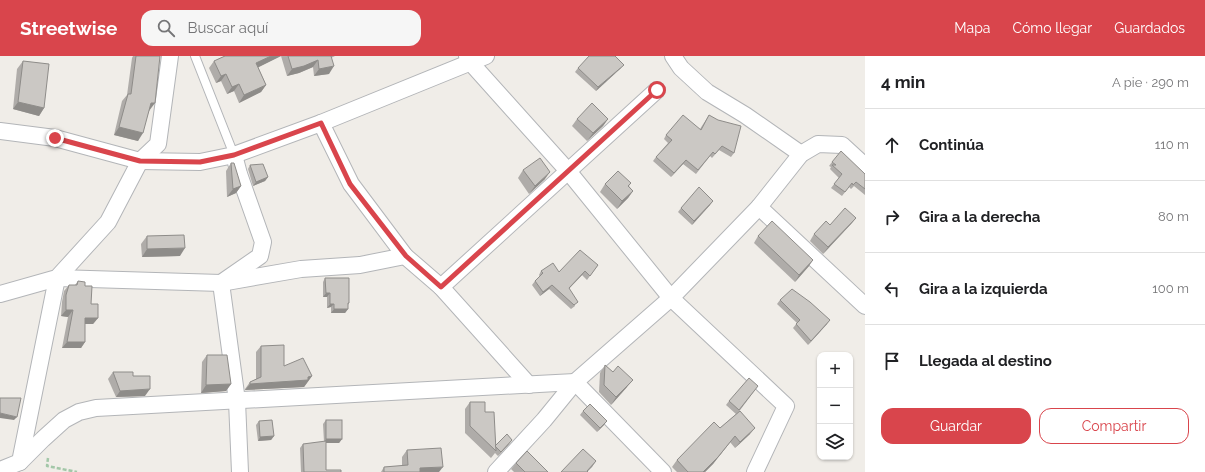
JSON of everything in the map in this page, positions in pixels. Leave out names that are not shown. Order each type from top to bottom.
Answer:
[{"type":"street","points":[[20,462],[57,278],[108,222],[140,161],[158,144],[170,56]]},
{"type":"street","points":[[0,131],[55,138],[140,161],[200,162],[234,155],[321,123],[469,59],[486,56]]},
{"type":"street","points":[[673,56],[681,68],[707,92],[801,154]]},
{"type":"street","points":[[469,59],[568,171],[671,298],[786,406],[755,472]]},
{"type":"street","points":[[441,287],[657,90]]},
{"type":"street","points":[[321,123],[350,184],[406,256],[441,287],[529,385]]},
{"type":"street","points":[[497,472],[544,420],[575,382],[671,298],[759,207],[801,154],[818,144],[842,145],[865,166]]},
{"type":"street","points":[[221,283],[260,256],[263,242],[234,155]]},
{"type":"street","points":[[759,207],[865,306]]},
{"type":"street","points":[[0,294],[57,278],[221,283],[301,269],[360,265],[406,256]]},
{"type":"street","points":[[221,283],[237,401],[240,472]]},
{"type":"street","points":[[0,470],[20,462],[64,420],[79,412],[96,408],[575,382],[663,472]]},
{"type":"lane","points":[[195,56],[234,155]]},
{"type":"path","points":[[43,439],[49,450],[47,466],[77,472]]},
{"type":"building","points":[[136,56],[160,56],[155,103],[151,103],[143,133],[119,127],[128,94],[131,94]]},
{"type":"building","points":[[225,56],[271,56],[256,63],[266,85],[244,95],[239,84],[232,87],[226,74],[221,76],[214,61]]},
{"type":"building","points":[[288,56],[331,56],[334,66],[319,69],[318,60],[292,69]]},
{"type":"building","points":[[589,56],[615,56],[624,65],[598,87],[578,68]]},
{"type":"building","points":[[23,61],[49,64],[44,108],[18,102]]},
{"type":"building","points":[[592,103],[608,119],[593,133],[577,119]]},
{"type":"building","points":[[683,115],[701,130],[709,115],[718,120],[741,126],[734,153],[722,146],[715,154],[713,152],[698,170],[686,160],[674,173],[656,157],[672,140],[666,135]]},
{"type":"building","points":[[841,151],[865,174],[865,189],[856,182],[853,185],[852,183],[845,192],[834,184],[842,174],[832,165],[836,165],[832,162]]},
{"type":"building","points":[[540,158],[550,172],[535,186],[523,170]]},
{"type":"building","points":[[231,163],[234,163],[241,186],[233,189]]},
{"type":"building","points":[[263,164],[268,177],[256,182],[250,165]]},
{"type":"building","points":[[618,171],[631,183],[628,186],[633,191],[622,201],[605,184]]},
{"type":"building","points":[[699,187],[713,201],[694,221],[681,208]]},
{"type":"building","points":[[845,208],[856,218],[828,247],[814,234],[826,221],[830,225]]},
{"type":"building","points":[[772,221],[813,260],[799,275],[758,236]]},
{"type":"building","points":[[184,235],[185,248],[147,249],[147,236]]},
{"type":"building","points":[[580,250],[598,265],[590,276],[585,271],[569,288],[578,302],[574,305],[552,285],[543,292],[535,281],[543,273],[541,271],[553,263],[559,272]]},
{"type":"building","points":[[325,278],[349,278],[348,309],[334,309],[334,304],[330,304],[330,293],[326,293]]},
{"type":"building","points":[[78,281],[85,282],[85,286],[92,286],[91,304],[98,304],[98,318],[85,318],[85,342],[67,342],[73,310],[66,310],[66,295],[69,285],[77,285]]},
{"type":"building","points":[[792,289],[810,302],[830,320],[811,341],[796,324],[800,320],[780,300]]},
{"type":"building","points":[[284,345],[284,366],[303,358],[312,376],[308,377],[308,380],[250,384],[250,382],[261,377],[261,346]]},
{"type":"building","points":[[207,355],[227,355],[231,384],[206,385]]},
{"type":"building","points":[[605,365],[613,372],[618,366],[633,380],[616,397],[604,385]]},
{"type":"building","points":[[113,372],[133,372],[133,376],[150,376],[150,389],[120,391]]},
{"type":"building","points":[[749,378],[758,386],[739,410],[729,401]]},
{"type":"building","points":[[0,398],[21,398],[17,417],[0,413]]},
{"type":"building","points":[[470,402],[485,402],[485,412],[494,412],[496,451],[470,426]]},
{"type":"building","points":[[590,404],[607,421],[600,428],[583,411]]},
{"type":"building","points":[[740,411],[755,428],[740,442],[735,436],[718,457],[703,472],[688,472],[677,460],[714,422],[720,428]]},
{"type":"building","points":[[272,420],[274,436],[260,437],[259,421]]},
{"type":"building","points":[[326,420],[342,420],[342,439],[326,439]]},
{"type":"building","points":[[507,434],[512,440],[501,452],[495,446]]},
{"type":"building","points":[[326,441],[326,470],[341,470],[341,472],[304,472],[303,444]]},
{"type":"building","points":[[441,448],[443,467],[420,468],[420,472],[384,472],[384,467],[408,465],[407,450]]},
{"type":"building","points":[[583,449],[596,461],[587,471],[588,472],[561,472]]},
{"type":"building","points":[[527,451],[548,472],[525,472],[516,463]]},
{"type":"route","points":[[55,138],[140,161],[200,162],[234,155],[321,123],[350,184],[406,256],[441,287],[657,90]]}]
